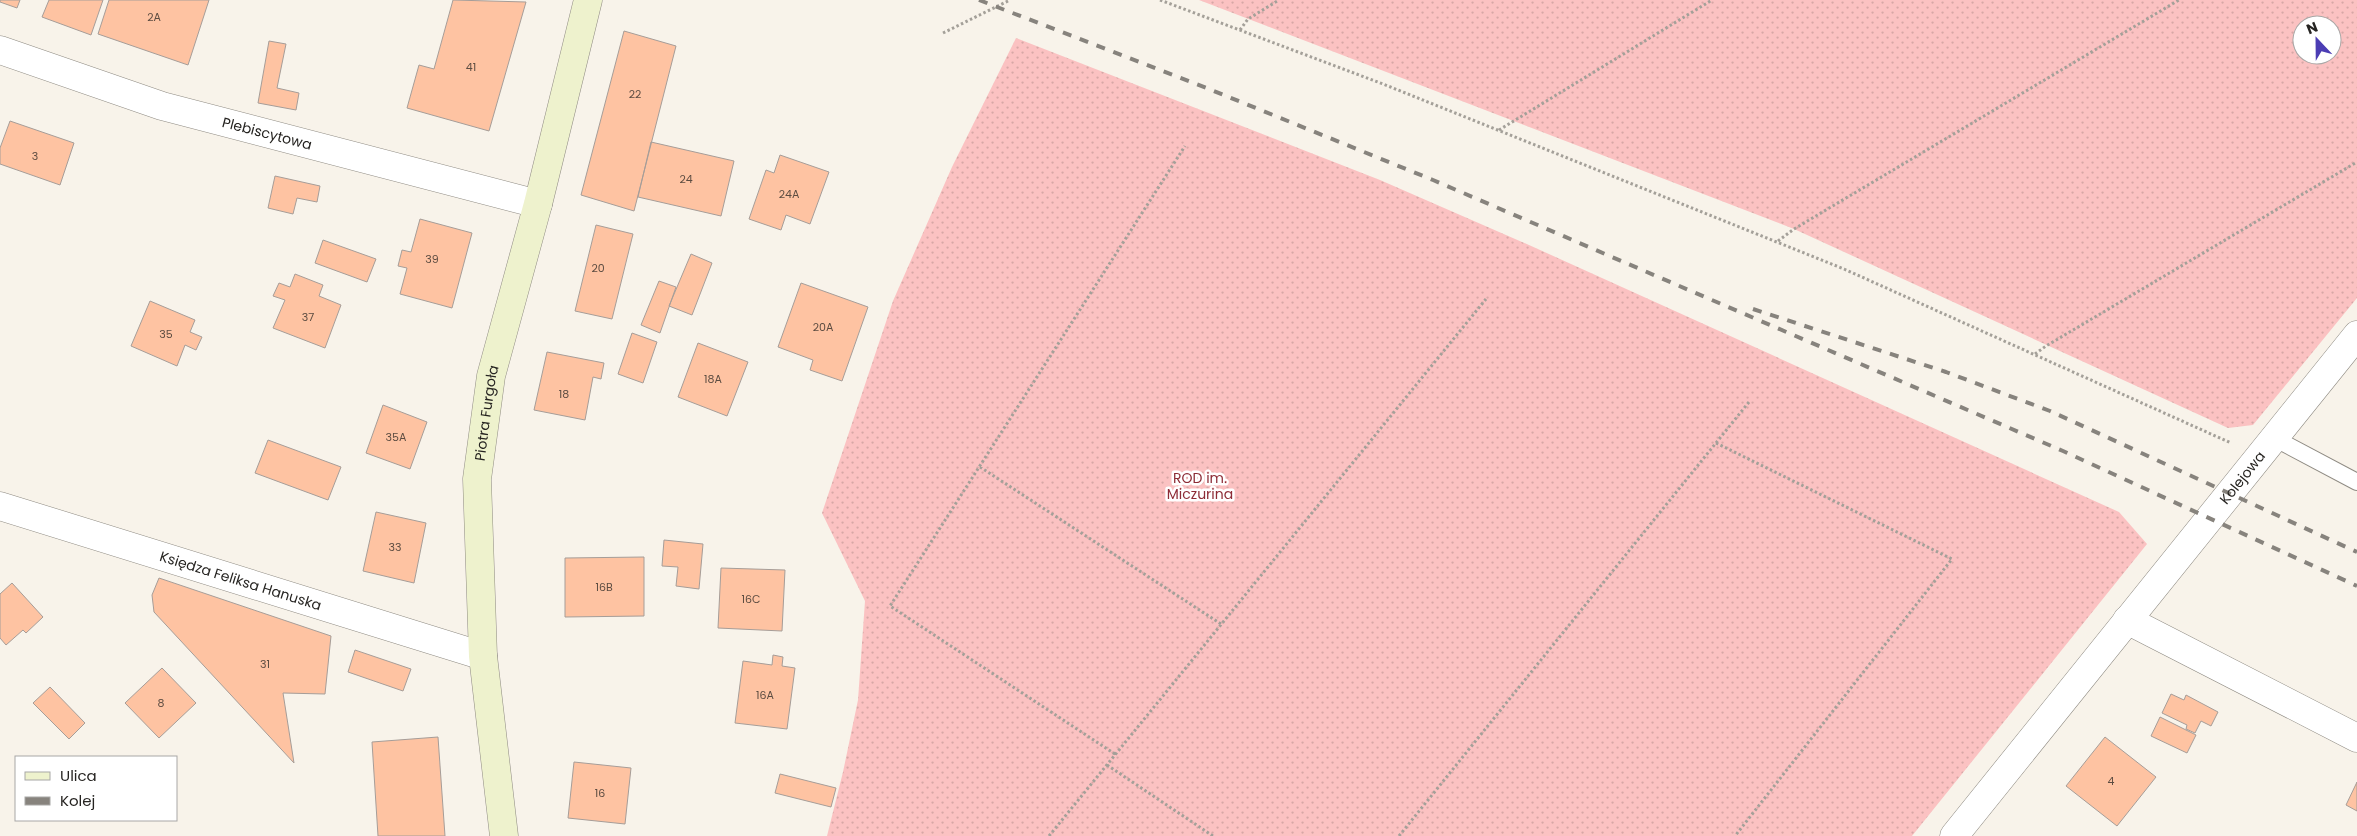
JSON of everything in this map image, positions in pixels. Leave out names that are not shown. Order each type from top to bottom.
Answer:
[{"type":"street","name":"Piotra Furgoła","points":[[504,836],[483,656],[477,479],[491,376],[538,204],[588,0]]},
{"type":"street","name":"Plebiscytowa","points":[[0,50],[162,106],[538,204]]},
{"type":"street","name":"Kolejowa","points":[[1954,836],[2357,335]]},
{"type":"street","name":"Księdza Feliksa Hanuska","points":[[0,506],[483,656]]},
{"type":"street","points":[[2127,620],[2357,738]]},
{"type":"lane","points":[[2267,447],[2357,482]]},
{"type":"path","points":[[943,33],[1010,0]]},
{"type":"path","points":[[1160,0],[1498,130],[1844,268],[2035,354],[2267,447]]},
{"type":"path","points":[[1240,30],[1248,19],[1279,0]]},
{"type":"path","points":[[1498,130],[1712,0]]},
{"type":"path","points":[[1777,242],[1794,229],[2179,0]]},
{"type":"path","points":[[1115,754],[890,606],[1186,146]]},
{"type":"path","points":[[2035,354],[2357,162]]},
{"type":"path","points":[[1049,836],[1486,299]]},
{"type":"path","points":[[1400,836],[1749,402]]},
{"type":"path","points":[[1716,443],[1952,559],[1735,836]]},
{"type":"path","points":[[980,467],[1221,624]]},
{"type":"path","points":[[1107,765],[1213,836]]},
{"type":"green space","points":[[1199,0],[2357,0],[2357,298],[2253,425],[2228,428],[1794,229]]},
{"type":"green space","name":"ROD im. Miczurina","points":[[1016,38],[1380,180],[1529,245],[2119,512],[2147,544],[1912,836],[827,836],[858,700],[865,601],[822,513],[893,301],[952,167]]},
{"type":"building","points":[[0,0],[20,0],[17,8],[0,2]]},
{"type":"building","points":[[49,0],[103,0],[91,35],[42,17]]},
{"type":"building","points":[[109,0],[209,0],[188,65],[98,34]]},
{"type":"building","points":[[453,0],[526,2],[489,131],[407,108],[419,65],[434,69]]},
{"type":"building","points":[[624,31],[676,46],[634,211],[581,195]]},
{"type":"building","points":[[269,41],[286,44],[277,88],[299,93],[296,110],[258,103]]},
{"type":"building","points":[[10,121],[74,143],[60,185],[0,164],[0,148]]},
{"type":"building","points":[[651,142],[734,161],[721,216],[638,197]]},
{"type":"building","points":[[780,155],[829,172],[810,224],[786,215],[781,230],[749,219],[766,170],[774,173]]},
{"type":"building","points":[[275,176],[320,186],[317,202],[297,198],[293,214],[268,208]]},
{"type":"building","points":[[420,219],[472,233],[452,308],[400,294],[407,268],[398,266],[402,250],[411,252]]},
{"type":"building","points":[[596,225],[633,234],[612,319],[575,311]]},
{"type":"building","points":[[323,240],[376,259],[367,282],[315,263]]},
{"type":"building","points":[[691,254],[712,263],[692,315],[669,306]]},
{"type":"building","points":[[295,274],[323,285],[319,296],[341,305],[325,348],[273,328],[285,300],[273,296],[279,283],[290,287]]},
{"type":"building","points":[[659,281],[676,287],[660,333],[641,325]]},
{"type":"building","points":[[801,283],[868,307],[842,381],[810,370],[813,360],[778,347]]},
{"type":"building","points":[[150,301],[195,320],[190,332],[202,337],[196,350],[185,345],[177,366],[131,346]]},
{"type":"building","points":[[632,333],[657,342],[643,383],[618,374]]},
{"type":"building","points":[[698,343],[748,362],[727,416],[678,397]]},
{"type":"building","points":[[547,352],[604,363],[601,379],[593,377],[585,420],[534,410]]},
{"type":"building","points":[[383,405],[427,422],[410,469],[366,453]]},
{"type":"building","points":[[268,440],[341,467],[328,500],[255,473]]},
{"type":"building","points":[[376,512],[426,523],[414,583],[363,571]]},
{"type":"building","points":[[664,540],[703,544],[699,589],[676,586],[678,567],[662,566]]},
{"type":"building","points":[[644,557],[644,616],[565,617],[565,558]]},
{"type":"building","points":[[721,568],[785,570],[782,631],[718,628]]},
{"type":"building","points":[[159,578],[331,636],[325,694],[283,693],[294,763],[154,612],[152,595]]},
{"type":"building","points":[[12,583],[43,617],[26,633],[23,630],[6,645],[0,638],[0,594]]},
{"type":"building","points":[[355,650],[411,669],[403,691],[348,672]]},
{"type":"building","points":[[773,655],[783,657],[782,666],[795,668],[787,729],[735,723],[743,661],[772,665]]},
{"type":"building","points":[[162,668],[196,703],[159,738],[125,703]]},
{"type":"building","points":[[50,687],[85,723],[69,739],[33,703]]},
{"type":"building","points":[[2171,694],[2184,700],[2186,695],[2218,712],[2211,726],[2201,721],[2195,733],[2186,729],[2187,725],[2162,713]]},
{"type":"building","points":[[2160,717],[2196,735],[2187,753],[2151,736]]},
{"type":"building","points":[[438,737],[445,836],[378,836],[372,742]]},
{"type":"building","points":[[2105,737],[2156,777],[2117,826],[2066,786]]},
{"type":"building","points":[[574,762],[631,768],[625,824],[568,818]]},
{"type":"building","points":[[780,774],[836,788],[831,807],[775,793]]},
{"type":"building","points":[[2357,782],[2357,811],[2346,805]]},
{"type":"railway","points":[[979,0],[1209,89],[1433,180],[2063,451],[2357,586]]},
{"type":"railway","points":[[1753,309],[1946,372],[2050,411],[2357,552]]}]
